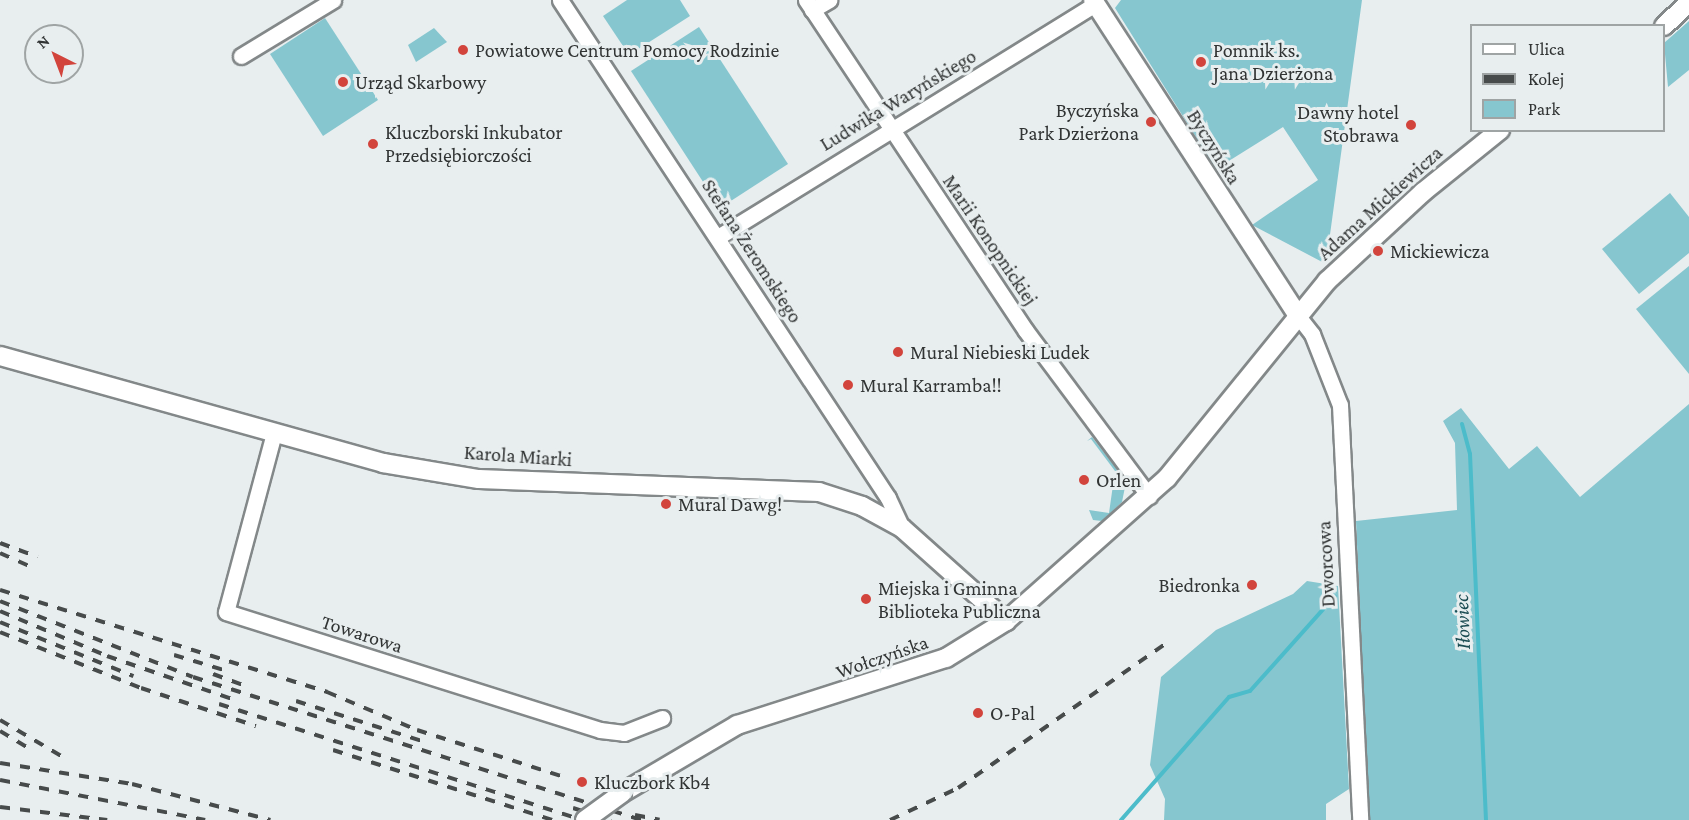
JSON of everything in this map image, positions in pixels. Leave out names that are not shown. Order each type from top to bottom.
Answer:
[{"type":"street","points":[[241,56],[333,0]]},
{"type":"street","name":"Stefana Żeromskiego","points":[[560,0],[888,498],[902,528]]},
{"type":"street","points":[[809,5],[829,0]]},
{"type":"street","name":"Ludwika Waryńskiego","points":[[718,237],[1096,1]]},
{"type":"street","name":"Byczyńska","points":[[1096,1],[1298,316]]},
{"type":"street","points":[[1665,25],[1689,3]]},
{"type":"street","name":"Marii Konopnickiej","points":[[809,5],[1093,427],[1149,496]]},
{"type":"street","name":"Adama Mickiewicza","points":[[1298,316],[1401,212],[1498,132]]},
{"type":"street","name":"Wołczyńska","points":[[585,820],[622,793],[737,725],[946,658],[1006,621],[1149,496],[1298,316]]},
{"type":"street","name":"Dworcowa","points":[[1298,316],[1312,334],[1340,405],[1359,820]]},
{"type":"street","name":"Karola Miarki","points":[[0,356],[383,463],[479,479],[819,492],[862,506],[902,528],[1006,621]]},
{"type":"street","name":"Towarowa","points":[[274,434],[226,612],[600,730],[624,734],[662,718]]},
{"type":"green space","points":[[627,0],[680,0],[690,16],[629,55],[603,16]]},
{"type":"green space","points":[[1121,0],[1362,0],[1326,264],[1252,225],[1318,180],[1283,127],[1216,169],[1115,8]]},
{"type":"green space","points":[[325,18],[378,100],[323,136],[270,54]]},
{"type":"green space","points":[[1689,21],[1689,70],[1668,87],[1665,54],[1665,42]]},
{"type":"green space","points":[[699,27],[788,164],[720,208],[631,71]]},
{"type":"green space","points":[[434,28],[447,42],[416,62],[408,45]]},
{"type":"green space","points":[[1670,193],[1689,217],[1689,253],[1639,294],[1602,249]]},
{"type":"green space","points":[[1689,266],[1689,374],[1636,309]]},
{"type":"green space","points":[[1689,404],[1689,820],[1369,820],[1356,521],[1457,510],[1455,443],[1443,421],[1461,408],[1509,469],[1537,446],[1580,497]]},
{"type":"green space","points":[[1092,437],[1116,468],[1125,487],[1122,502],[1102,521],[1093,520],[1089,510],[1109,513],[1115,471],[1091,439],[1087,441]]},
{"type":"green space","points":[[1307,581],[1338,586],[1349,789],[1326,804],[1326,820],[1164,820],[1165,799],[1150,765],[1161,677],[1216,630],[1293,594]]},
{"type":"waterway","name":"Iłowiec","points":[[1462,424],[1470,454],[1486,820]]},
{"type":"waterway","points":[[1121,820],[1229,697],[1250,691],[1335,596]]},
{"type":"railway","points":[[0,543],[38,557]]},
{"type":"railway","points":[[0,553],[32,567]]},
{"type":"railway","points":[[0,590],[327,692],[417,730],[564,777]]},
{"type":"railway","points":[[0,601],[193,677],[642,820]]},
{"type":"railway","points":[[0,611],[107,656],[235,700]]},
{"type":"railway","points":[[0,622],[133,676]]},
{"type":"railway","points":[[0,632],[141,688],[256,726]]},
{"type":"railway","points":[[890,820],[958,788],[1171,640]]},
{"type":"railway","points":[[174,655],[227,671]]},
{"type":"railway","points":[[213,674],[244,685]]},
{"type":"railway","points":[[296,701],[425,742]]},
{"type":"railway","points":[[219,704],[582,820]]},
{"type":"railway","points":[[0,720],[63,757]]},
{"type":"railway","points":[[0,731],[30,749]]},
{"type":"railway","points":[[333,750],[552,820]]},
{"type":"railway","points":[[0,763],[132,784],[270,820]]},
{"type":"railway","points":[[0,780],[205,820]]},
{"type":"railway","points":[[0,807],[107,820]]},
{"type":"railway","points":[[573,808],[611,820]]},
{"type":"railway","points":[[635,815],[660,820]]},
{"type":"place","name":"Powiatowe Centrum Pomocy Rodzinie","points":[[463,50]]},
{"type":"place","name":"Pomnik ks. Jana Dzierżona","points":[[1201,62]]},
{"type":"place","name":"Urząd Skarbowy","points":[[343,82]]},
{"type":"place","name":"Byczyńska Park Dzierżona","points":[[1151,122]]},
{"type":"place","name":"Dawny hotel Stobrawa","points":[[1411,125]]},
{"type":"place","name":"Kluczborski Inkubator Przedsiębiorczości","points":[[373,144]]},
{"type":"place","name":"Mickiewicza","points":[[1378,251]]},
{"type":"place","name":"Mural Niebieski Ludek","points":[[898,352]]},
{"type":"place","name":"Mural Karramba!!","points":[[848,385]]},
{"type":"place","name":"Orlen","points":[[1084,480]]},
{"type":"place","name":"Mural Dawg!","points":[[666,504]]},
{"type":"place","name":"Biedronka","points":[[1252,585]]},
{"type":"place","name":"Miejska i Gminna Biblioteka Publiczna","points":[[866,599]]},
{"type":"place","name":"O-Pal","points":[[978,713]]},
{"type":"place","name":"Kluczbork Kb4","points":[[582,782]]}]
